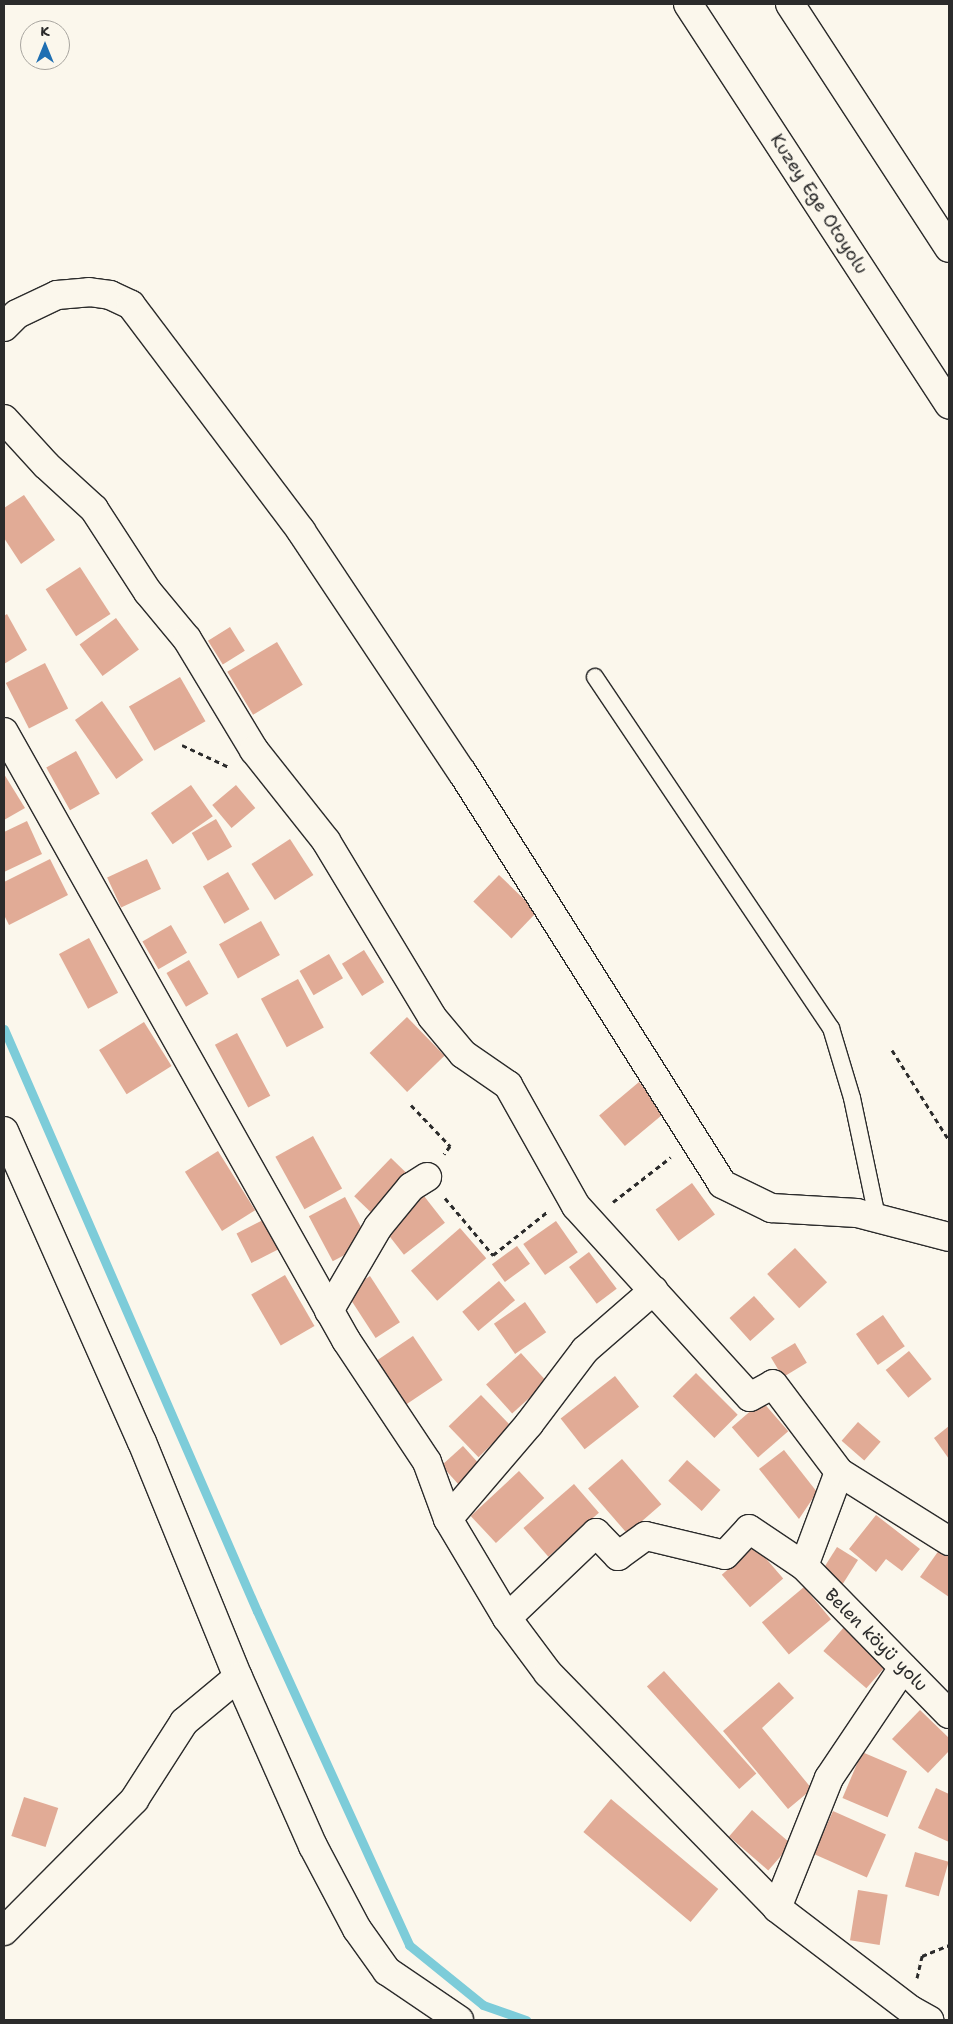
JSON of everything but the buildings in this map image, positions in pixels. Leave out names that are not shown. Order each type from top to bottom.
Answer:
[{"type":"main road","name":"Kuzey Ege Otoyolu","points":[[688,4],[949,405]]},
{"type":"main road","points":[[790,4],[949,248]]},
{"type":"main road","points":[[4,326],[17,314],[57,294],[110,294],[132,305],[301,531],[467,781],[696,1139],[722,1184],[771,1208],[877,1218],[949,1237]]},
{"type":"main road","points":[[4,419],[46,465],[94,509],[148,592],[187,639],[254,750],[326,841],[432,1017],[463,1054],[508,1085],[570,1195],[588,1220],[750,1397],[773,1384],[839,1472],[949,1541]]},
{"type":"main road","points":[[4,732],[329,1311],[427,1462],[448,1518],[507,1618],[548,1673],[777,1908],[920,2015]]},
{"type":"main road","points":[[4,1131],[142,1442],[238,1677],[313,1846],[357,1929],[388,1971],[459,2020]]},
{"type":"main road","points":[[329,1311],[378,1227],[411,1186],[427,1177]]},
{"type":"main road","points":[[448,1518],[529,1424],[585,1350],[654,1290]]},
{"type":"main road","points":[[804,1566],[839,1472]]},
{"type":"main road","name":"Belen köyü yolu","points":[[507,1618],[596,1533],[618,1556],[646,1536],[724,1554],[749,1529],[804,1566],[949,1714]]},
{"type":"main road","points":[[777,1908],[829,1778],[903,1668]]},
{"type":"main road","points":[[4,1931],[134,1800],[184,1722],[238,1677]]},
{"type":"lane","points":[[595,677],[831,1028],[852,1098],[877,1218]]},
{"type":"path","points":[[892,1050],[949,1140]]},
{"type":"path","points":[[411,1105],[450,1146],[427,1177],[493,1255],[570,1195]]},
{"type":"path","points":[[588,1220],[696,1139]]},
{"type":"path","points":[[920,2015],[922,1956],[949,1944]]},
{"type":"waterway","points":[[4,1029],[257,1611],[409,1945],[483,2005],[526,2020]]}]
